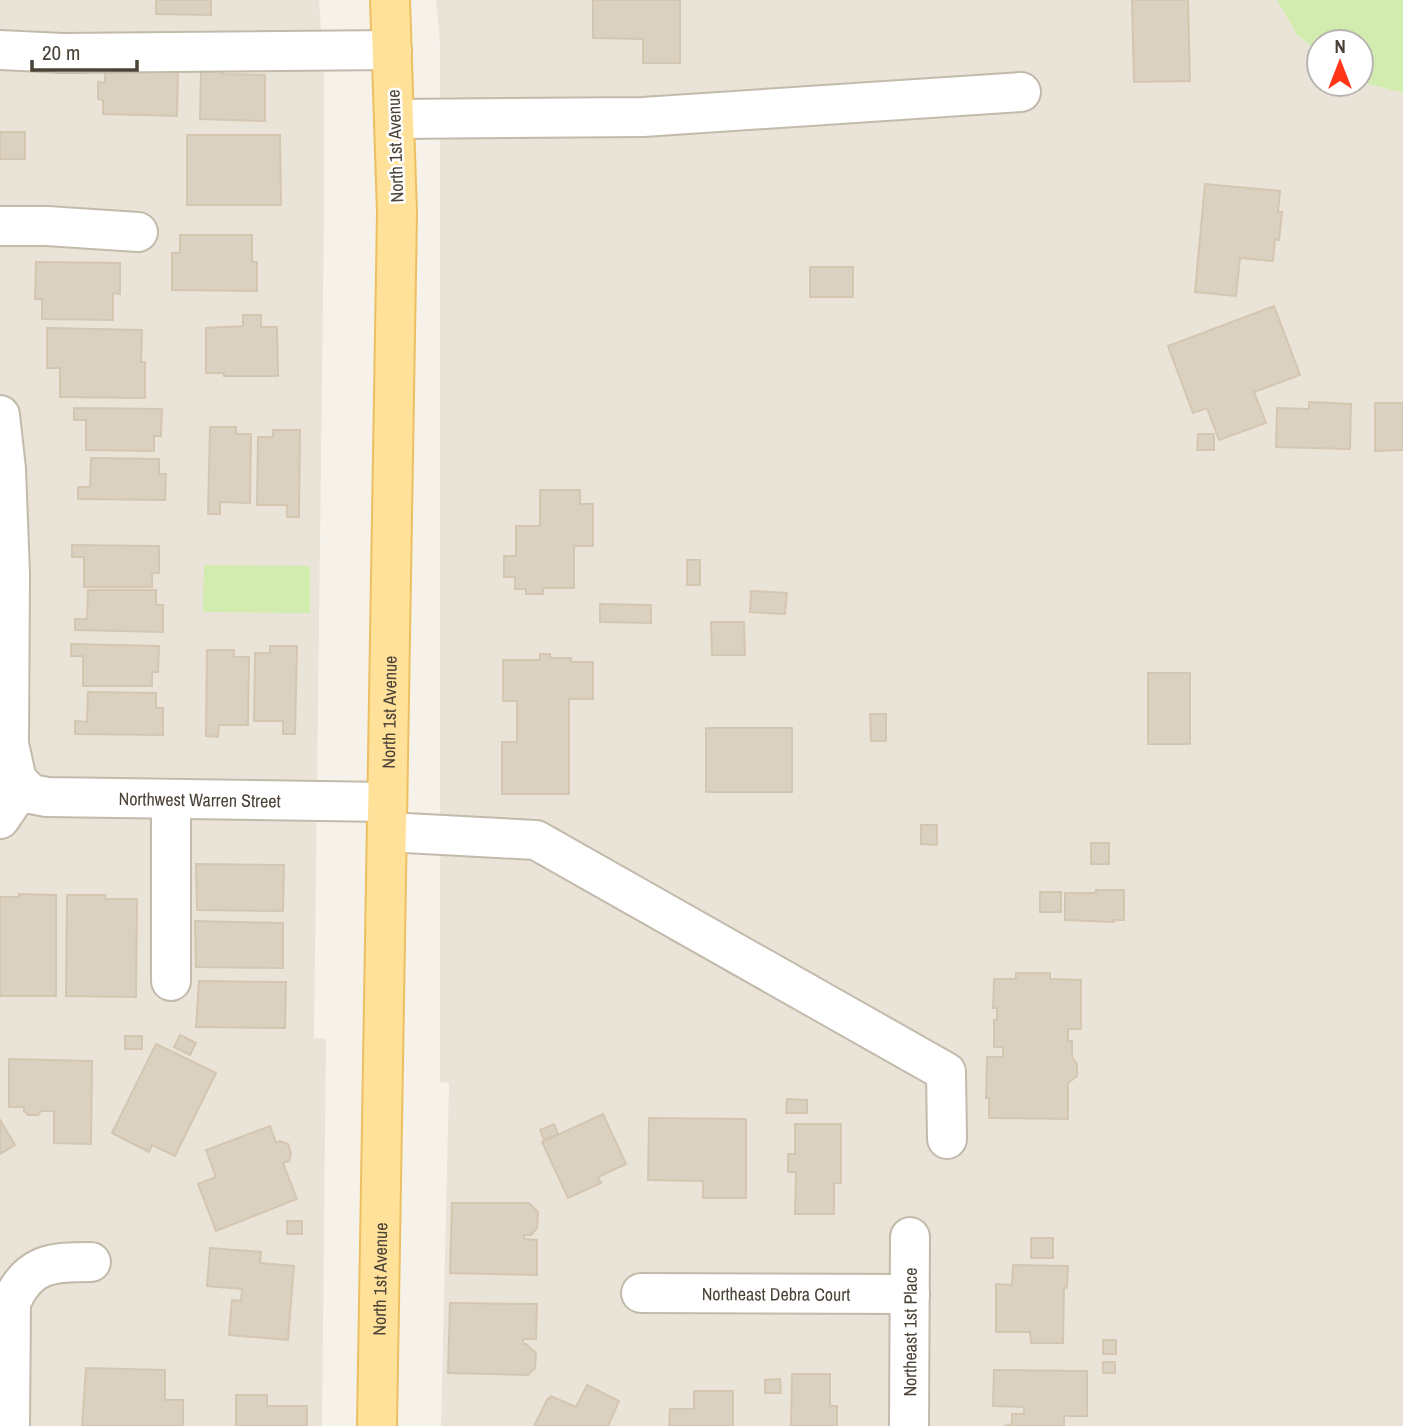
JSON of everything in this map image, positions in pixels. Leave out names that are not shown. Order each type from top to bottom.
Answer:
[{"type":"main road","name":"North 1st Avenue","points":[[377,1426],[397,213],[390,0]]},
{"type":"street","points":[[0,50],[63,53],[392,50]]},
{"type":"street","points":[[396,119],[643,117],[1021,92]]},
{"type":"street","points":[[0,226],[138,232]]},
{"type":"street","points":[[0,415],[6,470],[10,574],[9,744],[20,783],[0,820]]},
{"type":"street","name":"Northwest Warren Street","points":[[20,783],[32,794],[47,797],[171,799],[387,817],[536,840],[946,1072],[947,1139]]},
{"type":"street","points":[[171,799],[171,981]]},
{"type":"street","name":"Northeast 1st Place","points":[[909,1426],[910,1237]]},
{"type":"street","points":[[10,1426],[11,1303],[19,1284],[35,1270],[53,1262],[91,1262]]},
{"type":"street","name":"Northeast Debra Court","points":[[641,1293],[909,1294]]},
{"type":"shaded area","points":[[0,0],[319,0],[324,77],[324,216],[314,1038],[326,1039],[322,1426],[0,1426]]},
{"type":"shaded area","points":[[436,0],[1277,0],[1297,35],[1305,41],[1305,98],[1375,98],[1375,86],[1403,93],[1403,1426],[441,1426],[449,1083],[440,1082],[440,42]]},
{"type":"green space","points":[[1277,0],[1403,0],[1403,93],[1375,86],[1375,28],[1305,28],[1305,41],[1297,35]]},
{"type":"green space","points":[[204,565],[310,566],[310,613],[203,612]]},
{"type":"building","points":[[156,0],[211,0],[211,15],[156,14]]},
{"type":"building","points":[[593,0],[680,0],[680,63],[643,63],[643,39],[593,38]]},
{"type":"building","points":[[1132,0],[1188,0],[1190,81],[1134,82]]},
{"type":"building","points":[[105,67],[178,68],[177,116],[103,114],[103,100],[98,99],[98,82],[105,83]]},
{"type":"building","points":[[201,70],[222,71],[222,74],[265,75],[265,121],[200,119]]},
{"type":"building","points":[[0,132],[25,132],[25,159],[0,159]]},
{"type":"building","points":[[187,135],[280,135],[281,205],[187,205]]},
{"type":"building","points":[[1205,184],[1280,191],[1278,212],[1282,212],[1279,240],[1275,239],[1273,261],[1240,258],[1236,296],[1195,292]]},
{"type":"building","points":[[180,235],[252,235],[252,262],[257,262],[257,291],[172,290],[172,253],[180,253]]},
{"type":"building","points":[[36,262],[120,263],[120,294],[113,293],[113,320],[42,319],[42,299],[35,299]]},
{"type":"building","points":[[810,267],[853,267],[853,297],[810,297]]},
{"type":"building","points":[[1274,306],[1300,375],[1254,392],[1266,423],[1219,440],[1207,408],[1193,413],[1168,346]]},
{"type":"building","points":[[243,315],[261,315],[261,327],[277,327],[278,376],[224,376],[224,373],[206,373],[206,328],[243,326]]},
{"type":"building","points":[[47,328],[142,330],[141,362],[145,362],[145,398],[60,397],[60,368],[47,368]]},
{"type":"building","points":[[1309,402],[1351,404],[1350,449],[1276,447],[1277,408],[1309,409]]},
{"type":"building","points":[[1375,403],[1403,403],[1403,450],[1375,451]]},
{"type":"building","points":[[74,408],[162,409],[161,436],[154,436],[154,451],[86,450],[86,420],[74,420]]},
{"type":"building","points":[[210,427],[236,427],[236,434],[251,434],[250,503],[220,502],[220,514],[208,514]]},
{"type":"building","points":[[273,430],[300,430],[299,517],[287,517],[287,505],[257,505],[258,437],[273,437]]},
{"type":"building","points":[[1198,434],[1214,434],[1214,450],[1197,450]]},
{"type":"building","points":[[91,458],[159,459],[159,474],[166,474],[165,500],[78,499],[78,487],[90,487]]},
{"type":"building","points":[[540,490],[580,490],[580,504],[593,504],[593,546],[574,546],[574,588],[543,588],[543,594],[526,594],[526,589],[515,589],[515,577],[504,577],[504,556],[516,556],[516,526],[540,526]]},
{"type":"building","points":[[72,545],[159,546],[159,573],[152,573],[152,587],[84,587],[84,557],[72,557]]},
{"type":"building","points":[[687,560],[700,560],[700,585],[687,585]]},
{"type":"building","points":[[88,590],[156,590],[156,605],[163,605],[163,632],[75,630],[75,619],[87,619]]},
{"type":"building","points":[[751,591],[787,593],[785,614],[750,612]]},
{"type":"building","points":[[600,604],[651,605],[651,623],[600,622]]},
{"type":"building","points":[[711,622],[744,622],[745,655],[712,655]]},
{"type":"building","points":[[71,644],[159,646],[158,672],[152,672],[152,686],[83,686],[83,656],[71,656]]},
{"type":"building","points":[[270,646],[297,646],[295,734],[283,734],[283,721],[254,721],[255,653],[270,653]]},
{"type":"building","points":[[207,650],[234,650],[234,657],[249,657],[248,725],[219,725],[218,737],[206,736]]},
{"type":"building","points":[[540,654],[550,654],[550,658],[571,658],[571,662],[593,662],[593,699],[569,699],[569,794],[502,794],[502,742],[517,742],[517,701],[503,701],[503,660],[540,660]]},
{"type":"building","points":[[1148,673],[1190,673],[1190,744],[1148,744]]},
{"type":"building","points":[[88,692],[156,693],[156,708],[163,708],[163,735],[75,734],[75,721],[87,722]]},
{"type":"building","points":[[870,714],[886,714],[886,741],[871,741]]},
{"type":"building","points":[[706,728],[792,728],[792,792],[706,792]]},
{"type":"building","points":[[921,825],[937,825],[937,845],[921,844]]},
{"type":"building","points":[[1091,843],[1109,843],[1109,864],[1091,864]]},
{"type":"building","points":[[196,864],[284,865],[283,911],[197,910]]},
{"type":"building","points":[[1096,890],[1124,890],[1124,920],[1065,920],[1065,893],[1096,893]]},
{"type":"building","points":[[1040,892],[1061,892],[1061,912],[1040,912]]},
{"type":"building","points":[[19,894],[56,895],[56,996],[0,996],[0,897],[19,897]]},
{"type":"building","points":[[67,895],[105,895],[105,899],[137,899],[136,997],[66,996]]},
{"type":"building","points":[[195,921],[283,923],[283,968],[196,967]]},
{"type":"building","points":[[1016,973],[1050,973],[1050,979],[1081,980],[1081,1029],[1068,1029],[1068,1041],[1072,1041],[1072,1057],[1077,1064],[1077,1076],[1068,1083],[1068,1119],[989,1118],[989,1098],[986,1098],[987,1057],[1003,1057],[1003,1047],[994,1047],[997,1008],[993,1008],[994,979],[1016,979]]},
{"type":"building","points":[[199,981],[286,982],[285,1028],[196,1027]]},
{"type":"building","points":[[180,1035],[196,1043],[190,1055],[174,1047]]},
{"type":"building","points":[[125,1036],[142,1036],[142,1049],[125,1049]]},
{"type":"building","points":[[156,1044],[216,1073],[175,1156],[152,1145],[149,1152],[112,1133]]},
{"type":"building","points":[[9,1059],[92,1061],[91,1144],[54,1143],[54,1111],[28,1115],[24,1107],[9,1107]]},
{"type":"building","points":[[787,1099],[807,1100],[807,1113],[786,1113]]},
{"type":"building","points":[[603,1114],[626,1164],[598,1177],[601,1183],[568,1198],[542,1142]]},
{"type":"building","points":[[649,1118],[746,1119],[746,1198],[703,1198],[703,1181],[648,1180]]},
{"type":"building","points":[[0,1120],[15,1145],[0,1154]]},
{"type":"building","points":[[554,1124],[558,1134],[544,1140],[540,1130]]},
{"type":"building","points":[[795,1124],[841,1124],[841,1183],[834,1183],[834,1214],[795,1214],[796,1172],[788,1172],[788,1154],[795,1154]]},
{"type":"building","points":[[270,1126],[276,1143],[280,1141],[288,1144],[291,1154],[289,1161],[283,1163],[297,1199],[216,1231],[198,1184],[216,1177],[206,1150]]},
{"type":"building","points":[[452,1203],[529,1203],[538,1212],[537,1228],[531,1235],[524,1235],[524,1239],[537,1240],[537,1275],[450,1273]]},
{"type":"building","points":[[287,1221],[302,1221],[302,1234],[287,1234]]},
{"type":"building","points":[[1031,1238],[1053,1238],[1053,1258],[1031,1258]]},
{"type":"building","points":[[210,1248],[261,1252],[260,1263],[294,1266],[288,1340],[229,1335],[232,1300],[241,1301],[242,1289],[207,1286]]},
{"type":"building","points":[[1013,1265],[1068,1266],[1067,1288],[1064,1287],[1063,1343],[1031,1343],[1030,1332],[996,1332],[996,1284],[1012,1285]]},
{"type":"building","points":[[450,1303],[537,1304],[536,1339],[523,1339],[523,1344],[536,1353],[535,1368],[528,1375],[448,1373]]},
{"type":"building","points":[[1103,1340],[1116,1340],[1116,1354],[1103,1354]]},
{"type":"building","points":[[1103,1362],[1115,1362],[1115,1373],[1103,1373]]},
{"type":"building","points":[[86,1368],[165,1370],[165,1400],[183,1400],[183,1426],[82,1426]]},
{"type":"building","points":[[994,1370],[1087,1371],[1087,1416],[1064,1416],[1064,1426],[1004,1426],[1012,1424],[1012,1414],[1024,1414],[1024,1407],[993,1406]]},
{"type":"building","points":[[792,1374],[830,1374],[830,1406],[837,1406],[837,1426],[791,1426]]},
{"type":"building","points":[[780,1379],[781,1393],[765,1393],[765,1380]]},
{"type":"building","points":[[587,1385],[619,1401],[608,1426],[534,1426],[548,1398],[551,1396],[576,1407]]},
{"type":"building","points":[[694,1391],[733,1391],[733,1426],[669,1426],[670,1409],[694,1409]]},
{"type":"building","points":[[236,1395],[267,1395],[267,1406],[307,1406],[307,1426],[236,1426]]}]
